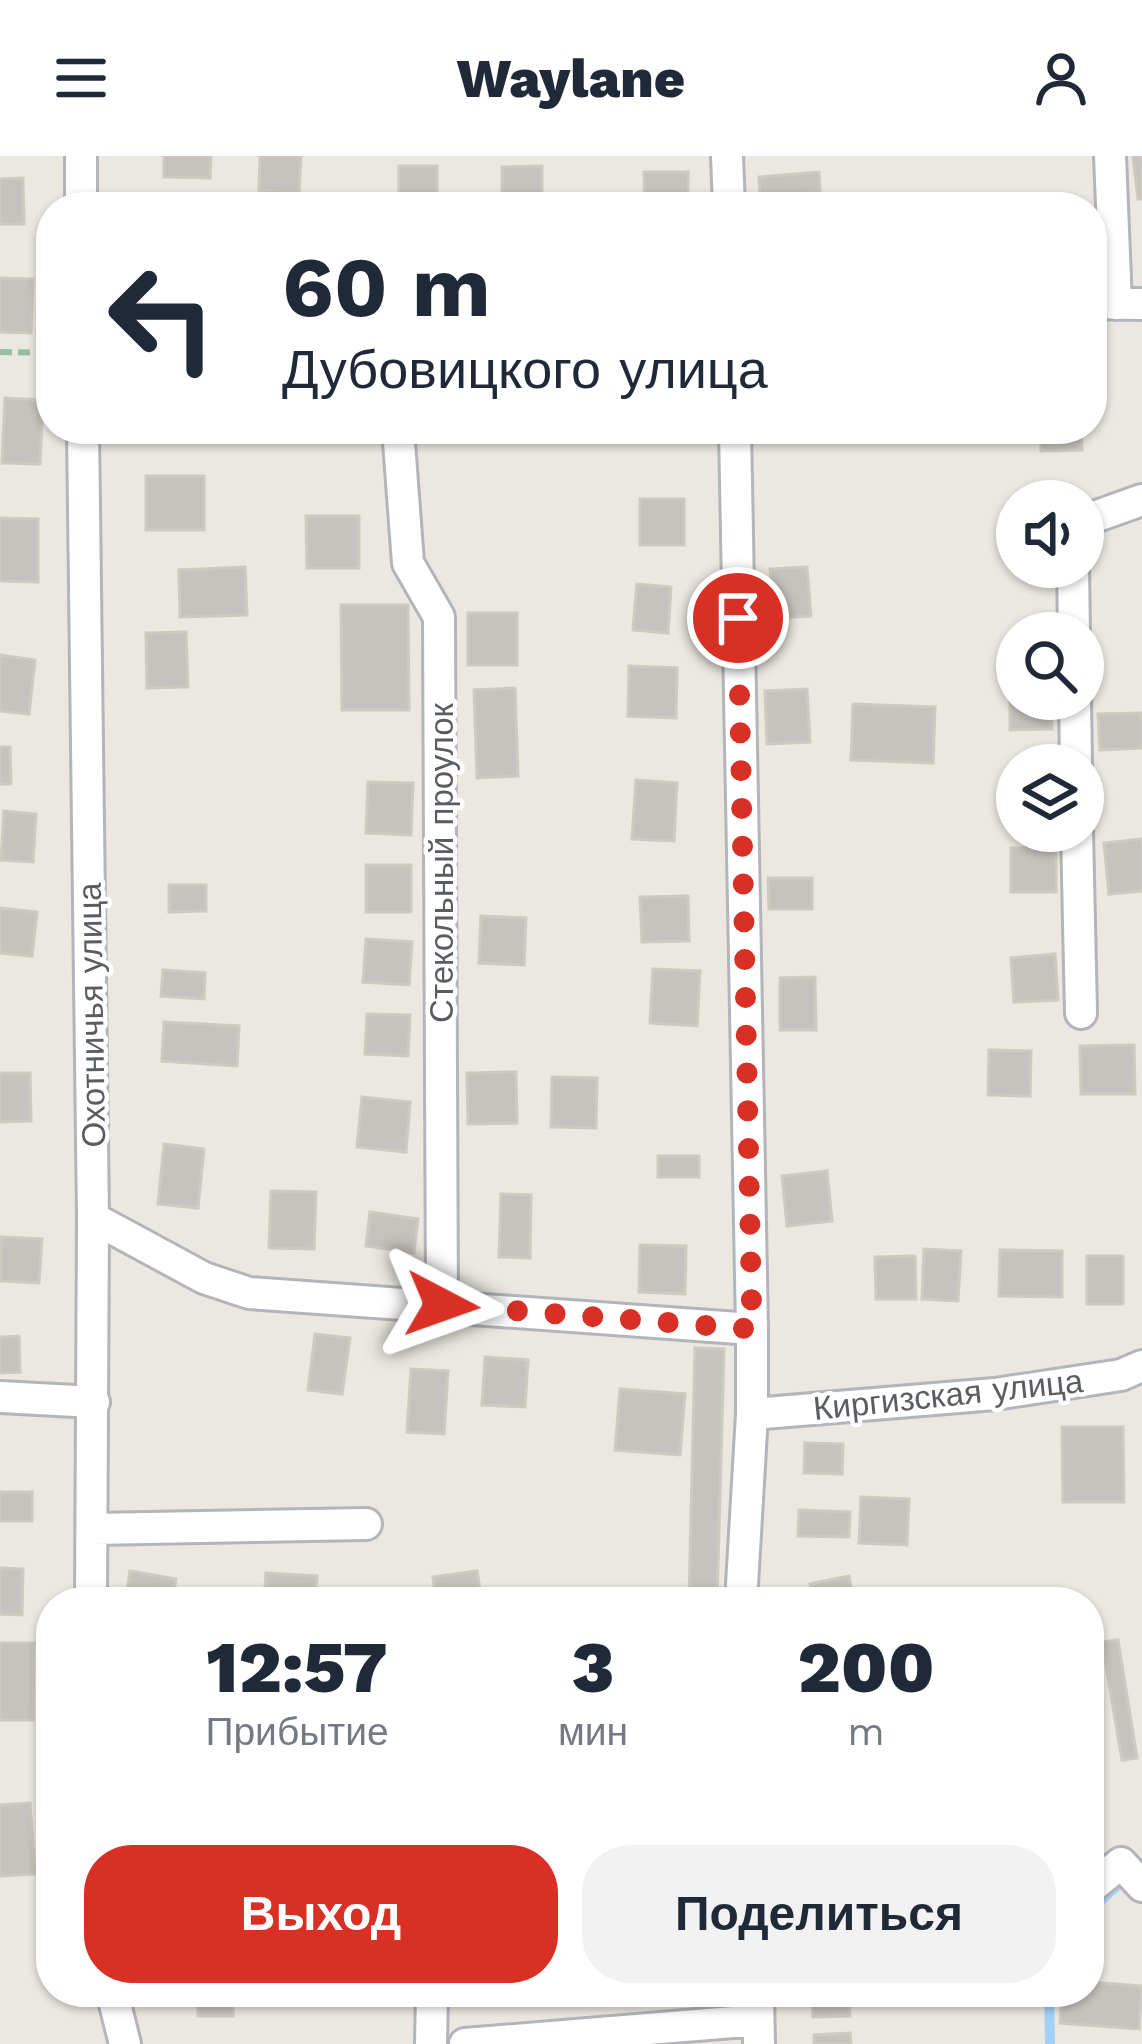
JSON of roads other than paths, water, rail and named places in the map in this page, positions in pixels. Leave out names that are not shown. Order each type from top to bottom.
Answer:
[{"type":"street","points":[[81,156],[81,192]]},
{"type":"street","points":[[728,156],[729,192]]},
{"type":"street","points":[[1110,156],[1117,304]]},
{"type":"street","name":"Охотничья улица","points":[[83,444],[93,1219],[91,1587]]},
{"type":"street","name":"Стекольный проулок","points":[[399,444],[408,562],[439,617],[442,1305]]},
{"type":"street","points":[[735,444],[752,1329],[742,1587]]},
{"type":"street","points":[[1104,514],[1142,500]]},
{"type":"street","points":[[1077,852],[1081,1012]]},
{"type":"street","points":[[93,1219],[204,1279],[248,1293],[752,1329]]},
{"type":"street","name":"Киргизская улица","points":[[752,1414],[995,1394],[1121,1375],[1142,1366]]},
{"type":"street","points":[[0,1397],[94,1402]]},
{"type":"street","points":[[93,1529],[367,1524]]},
{"type":"street","points":[[1104,1877],[1121,1863],[1142,1886]]},
{"type":"street","points":[[116,2007],[125,2044]]},
{"type":"street","points":[[431,2044],[432,2007]]},
{"type":"street","points":[[466,2044],[758,2018]]},
{"type":"waterway","points":[[1104,1897],[1142,1863]]},
{"type":"waterway","points":[[1049,2007],[1050,2044]]}]
